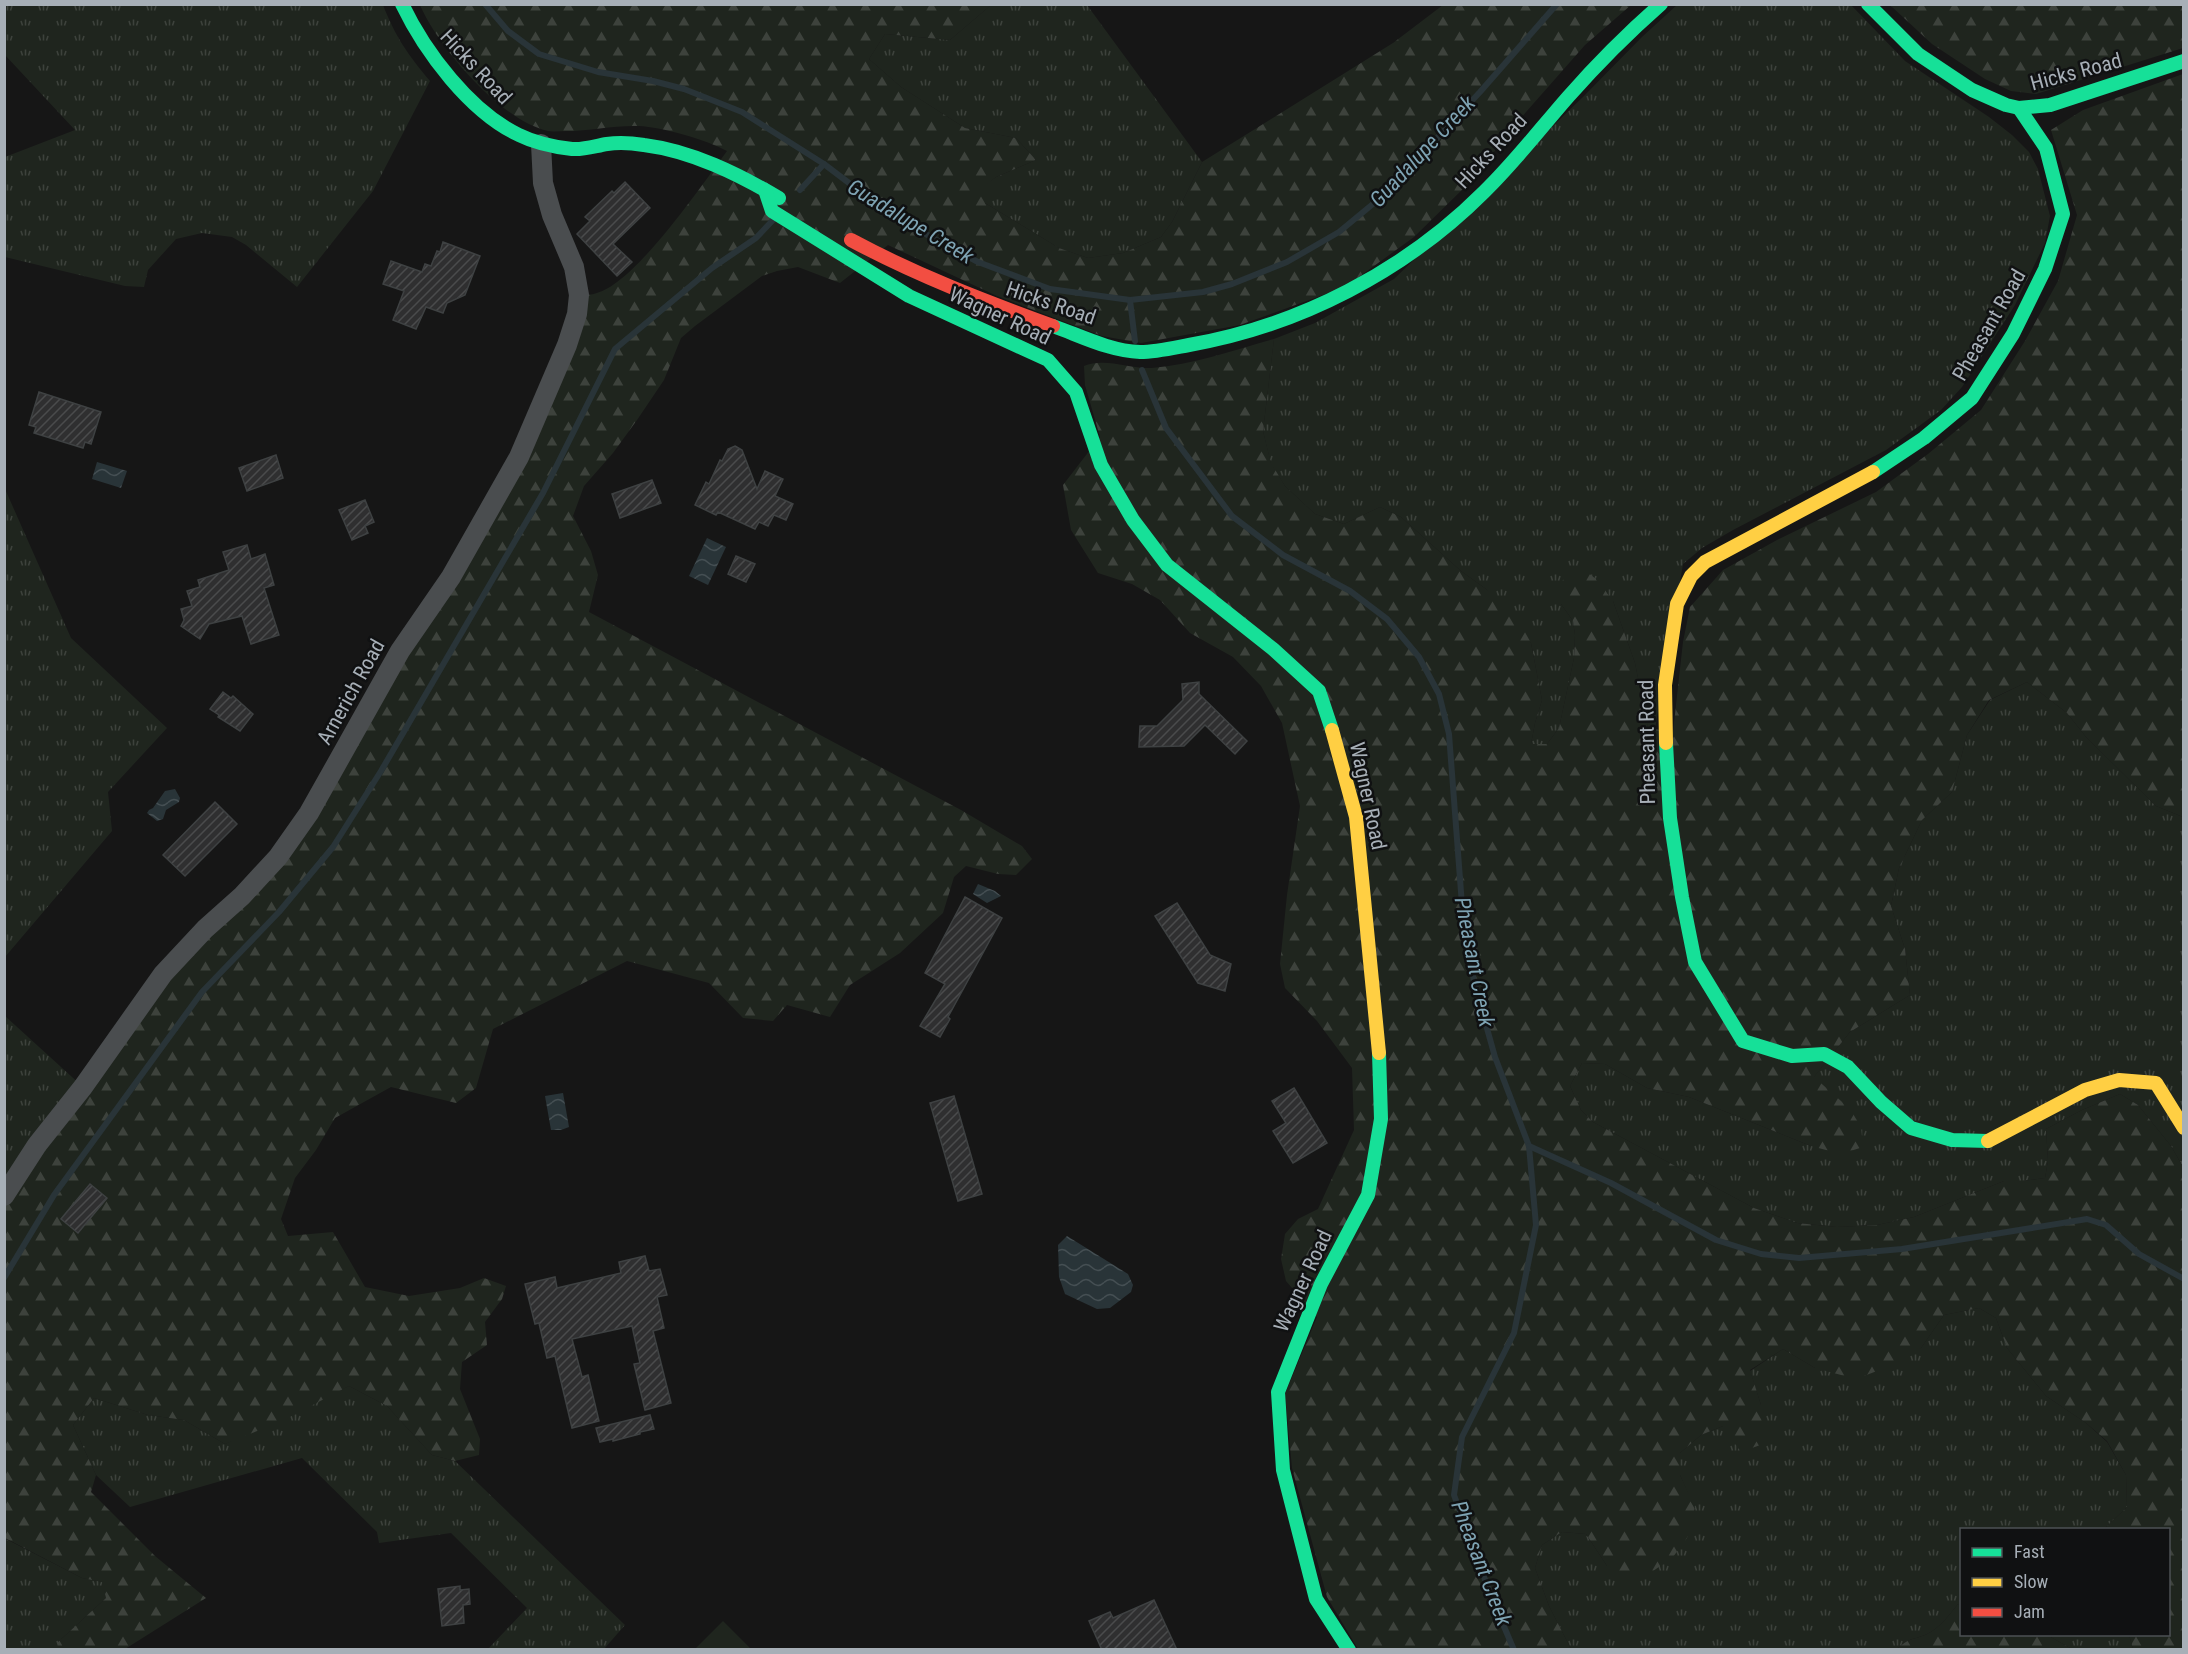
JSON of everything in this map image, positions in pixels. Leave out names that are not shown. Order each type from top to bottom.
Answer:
[{"type":"street","name":"Hicks Road","points":[[402,4],[408,20],[440,62],[478,106],[511,131],[541,144],[575,149],[614,143],[661,148],[720,167],[788,202]]},
{"type":"street","name":"Hicks Road","points":[[844,235],[879,256],[933,282],[1114,348],[1141,352],[1199,345],[1243,334],[1293,317],[1347,291],[1419,245],[1453,219],[1482,194],[1601,60],[1639,22],[1661,4]]},
{"type":"street","name":"Hicks Road","points":[[1868,4],[1918,54],[1972,90],[2006,105],[2019,108],[2050,105],[2184,61]]},
{"type":"street","name":"Pheasant Road","points":[[2019,108],[2046,148],[2063,214],[2044,269],[2013,334],[1972,398],[1924,438],[1873,472],[1705,562],[1691,576],[1677,604],[1665,685],[1665,740],[1670,818],[1682,897],[1695,963],[1743,1041],[1792,1056],[1824,1054],[1848,1067],[1881,1102],[1911,1128],[1952,1140],[1986,1142],[2085,1090],[2119,1080],[2157,1083],[2184,1128]]},
{"type":"street","name":"Arnerich Road","points":[[4,1196],[37,1145],[83,1087],[163,974],[205,929],[250,889],[278,857],[309,813],[400,651],[451,577],[519,458],[567,345],[577,314],[579,295],[574,267],[552,215],[543,183],[541,144]]},
{"type":"street","name":"Wagner Road","points":[[765,190],[772,211],[909,296],[1048,360],[1076,392],[1101,465],[1133,520],[1167,565],[1273,649],[1319,691],[1339,750],[1356,817],[1380,1062],[1381,1119],[1368,1195],[1321,1284],[1278,1392],[1283,1470],[1316,1599],[1349,1650]]},
{"type":"green space","points":[[5,4],[383,5],[403,45],[430,81],[373,191],[297,287],[246,245],[232,237],[202,233],[176,239],[148,270],[144,287],[125,286],[5,257],[5,157],[75,130],[5,55]]},
{"type":"green space","points":[[420,5],[991,5],[950,40],[885,34],[869,59],[901,87],[965,128],[1016,138],[1036,160],[996,177],[985,186],[985,203],[1059,248],[1088,258],[1123,253],[1161,237],[1172,222],[1202,162],[1393,43],[1443,5],[1631,5],[1585,45],[1526,112],[1469,183],[1414,237],[1345,287],[1240,325],[1141,343],[1102,336],[997,296],[888,245],[840,283],[798,267],[762,276],[681,338],[664,380],[613,453],[584,486],[573,516],[591,551],[598,575],[589,612],[961,810],[1022,846],[1032,859],[1016,875],[998,874],[966,866],[954,877],[943,913],[900,953],[850,985],[830,1017],[787,1005],[773,1021],[743,1018],[709,983],[627,961],[493,1029],[476,1088],[456,1103],[391,1087],[335,1118],[316,1150],[295,1178],[281,1219],[288,1236],[333,1232],[365,1287],[409,1296],[460,1288],[484,1278],[506,1286],[502,1299],[485,1322],[487,1345],[462,1362],[460,1389],[480,1439],[479,1455],[455,1461],[432,1455],[387,1406],[349,1386],[282,1421],[225,1444],[184,1420],[148,1415],[94,1398],[73,1425],[96,1475],[91,1492],[155,1556],[206,1598],[125,1649],[58,1649],[58,1642],[106,1598],[102,1582],[82,1578],[5,1538],[4,1196],[163,974],[278,857],[519,457],[579,295],[597,293],[613,285],[630,271],[667,231],[727,151],[672,131],[649,127],[548,131],[530,124],[511,113],[473,80],[441,41]]},
{"type":"green space","points":[[991,5],[1087,5],[1202,162],[1172,222],[1161,237],[1123,253],[1088,258],[1059,248],[985,203],[984,186],[996,177],[1036,160],[1016,138],[965,128],[901,87],[869,59],[885,34],[950,40]]},
{"type":"green space","points":[[1677,5],[1851,5],[1905,61],[1989,117],[2029,152],[2038,169],[2050,216],[2045,243],[2015,305],[1962,387],[1941,410],[1886,450],[1733,530],[1702,548],[1683,564],[1655,729],[1648,728],[1635,663],[1613,601],[1561,604],[1573,621],[1575,635],[1574,658],[1559,728],[1547,744],[1531,744],[1542,700],[1531,643],[1486,589],[1461,571],[1401,517],[1380,507],[1344,524],[1315,514],[1285,486],[1271,464],[1263,431],[1274,339],[1315,323],[1394,279]]},
{"type":"green space","points":[[1890,5],[2183,5],[2183,48],[2036,94],[2011,91],[1985,79],[1932,44]]},
{"type":"green space","points":[[2183,74],[2183,817],[2156,806],[2086,737],[2067,713],[2027,682],[1989,700],[1967,735],[1952,792],[1922,820],[1899,868],[1891,906],[1905,949],[1910,995],[1850,1032],[1814,1077],[1850,1109],[1861,1127],[1863,1147],[1841,1154],[1811,1146],[1689,1097],[1647,1088],[1605,1064],[1582,1063],[1570,1086],[1581,1110],[1593,1122],[1754,1208],[1797,1223],[1837,1227],[1877,1225],[1914,1217],[2004,1181],[2045,1178],[2048,1161],[2046,1129],[2120,1094],[2138,1105],[2171,1146],[2183,1167],[2183,1649],[2133,1649],[2129,1636],[2170,1636],[2170,1528],[2105,1528],[2127,1507],[2126,1475],[2107,1441],[2086,1423],[2046,1396],[2007,1348],[1996,1318],[1979,1308],[1944,1315],[1921,1348],[1890,1366],[1856,1379],[1815,1368],[1783,1349],[1750,1370],[1761,1405],[1763,1444],[1741,1452],[1723,1426],[1701,1435],[1680,1453],[1680,1475],[1695,1507],[1687,1538],[1673,1557],[1646,1576],[1621,1576],[1607,1566],[1586,1534],[1562,1532],[1542,1545],[1535,1568],[1549,1606],[1571,1649],[1358,1649],[1327,1597],[1292,1468],[1285,1394],[1317,1317],[1286,1281],[1281,1259],[1285,1234],[1298,1219],[1318,1209],[1354,1130],[1352,1068],[1317,1021],[1285,988],[1280,964],[1300,806],[1282,723],[1261,686],[1233,657],[1190,633],[1160,600],[1132,584],[1098,573],[1071,530],[1063,485],[1100,437],[1085,385],[1084,366],[1109,363],[1152,368],[1183,364],[1274,339],[1263,431],[1271,463],[1285,486],[1315,514],[1344,524],[1380,507],[1401,517],[1517,618],[1531,643],[1542,700],[1531,744],[1547,744],[1559,728],[1574,658],[1575,635],[1573,621],[1561,604],[1557,589],[1569,571],[1583,569],[1596,579],[1613,601],[1635,663],[1648,728],[1673,732],[1683,642],[1690,607],[1723,570],[1777,540],[1876,492],[1928,454],[1981,410],[2025,341],[2058,281],[2077,215],[2051,130],[2083,110]]},
{"type":"green space","points":[[5,489],[71,638],[167,728],[108,792],[112,831],[5,957]]},
{"type":"green space","points":[[2027,682],[2067,713],[2086,737],[2156,806],[2183,817],[2183,1167],[2171,1146],[2138,1105],[2120,1094],[2046,1129],[2048,1161],[2045,1178],[2004,1181],[1914,1217],[1877,1225],[1837,1227],[1797,1223],[1754,1208],[1593,1122],[1581,1110],[1570,1086],[1582,1063],[1605,1064],[1647,1088],[1689,1097],[1811,1146],[1830,1094],[1813,1078],[1850,1032],[1910,995],[1905,949],[1891,906],[1899,868],[1922,820],[1952,792],[1967,735],[1990,700]]},
{"type":"green space","points":[[5,1016],[83,1087],[5,1196]]},
{"type":"green space","points":[[1979,1308],[1996,1318],[2007,1348],[2046,1396],[2086,1423],[2107,1442],[2126,1475],[2127,1507],[2105,1528],[1960,1528],[1960,1605],[1958,1604],[1932,1631],[1909,1640],[1897,1649],[1571,1649],[1549,1606],[1535,1568],[1542,1545],[1562,1532],[1586,1534],[1607,1566],[1694,1507],[1680,1475],[1680,1453],[1701,1435],[1761,1405],[1750,1371],[1783,1349],[1815,1368],[1921,1348],[1944,1315]]},
{"type":"green space","points":[[349,1386],[387,1406],[432,1455],[455,1461],[625,1625],[604,1649],[488,1649],[527,1608],[451,1533],[379,1543],[377,1532],[302,1458],[130,1507],[96,1475],[73,1425],[94,1398],[148,1415],[184,1420],[225,1444]]},
{"type":"green space","points":[[4,1538],[82,1578],[103,1582],[106,1598],[58,1642],[58,1649],[5,1649]]},
{"type":"green space","points":[[1958,1604],[1960,1605],[1960,1636],[2049,1636],[2072,1649],[1897,1649],[1909,1640],[1927,1634],[1944,1621]]},
{"type":"green space","points":[[723,1621],[751,1649],[695,1649]]},
{"type":"green space","points":[[2049,1636],[2129,1636],[2133,1649],[2072,1649]]},
{"type":"water","points":[[97,462],[127,471],[121,488],[92,479]]},
{"type":"water","points":[[707,538],[726,547],[708,585],[689,576]]},
{"type":"water","points":[[175,789],[180,798],[179,802],[166,810],[163,819],[157,821],[147,813],[165,791]]},
{"type":"water","points":[[978,884],[1001,896],[987,903],[973,894]]},
{"type":"water","points":[[563,1093],[569,1127],[551,1130],[545,1096]]},
{"type":"water","points":[[1067,1236],[1128,1274],[1133,1285],[1131,1292],[1110,1308],[1097,1309],[1065,1294],[1059,1277],[1058,1245]]},
{"type":"building","points":[[625,182],[650,208],[613,244],[632,262],[617,276],[577,234],[590,221],[585,217]]},
{"type":"building","points":[[443,242],[480,256],[465,295],[447,303],[443,313],[426,307],[416,329],[393,320],[404,291],[383,284],[391,261],[422,272],[425,264],[431,266]]},
{"type":"building","points":[[39,392],[101,412],[91,444],[85,442],[83,448],[34,433],[36,427],[29,425]]},
{"type":"building","points":[[735,446],[742,450],[757,489],[765,471],[783,479],[775,496],[793,504],[786,520],[774,515],[768,526],[759,522],[755,529],[718,512],[716,515],[695,505],[706,482],[709,484],[720,460],[722,461],[728,449]]},
{"type":"building","points":[[276,455],[283,478],[247,491],[239,468]]},
{"type":"building","points":[[652,480],[661,503],[620,518],[612,494]]},
{"type":"building","points":[[365,500],[374,522],[365,526],[368,533],[352,540],[339,510]]},
{"type":"building","points":[[247,545],[251,559],[265,554],[274,585],[264,588],[279,635],[251,644],[242,616],[209,624],[200,639],[181,626],[184,620],[181,609],[192,606],[187,591],[200,587],[198,580],[229,570],[223,552]]},
{"type":"building","points":[[736,556],[755,564],[746,582],[728,574]]},
{"type":"building","points":[[1199,682],[1199,694],[1247,741],[1235,754],[1205,725],[1184,746],[1139,747],[1140,726],[1157,726],[1183,700],[1182,684]]},
{"type":"building","points":[[223,692],[231,698],[233,696],[253,714],[240,731],[210,709]]},
{"type":"building","points":[[215,802],[237,824],[185,876],[163,855]]},
{"type":"building","points":[[965,897],[1002,918],[948,1017],[950,1019],[940,1037],[920,1026],[945,984],[925,973]]},
{"type":"building","points":[[1177,903],[1210,955],[1231,964],[1225,991],[1198,983],[1155,916]]},
{"type":"building","points":[[1294,1088],[1327,1143],[1293,1163],[1273,1131],[1286,1123],[1272,1101]]},
{"type":"building","points":[[954,1096],[982,1194],[958,1201],[930,1103]]},
{"type":"building","points":[[90,1184],[107,1198],[78,1233],[61,1219]]},
{"type":"building","points":[[645,1256],[649,1271],[660,1269],[667,1295],[657,1297],[664,1328],[653,1331],[671,1403],[645,1410],[634,1364],[640,1363],[632,1326],[572,1339],[582,1377],[588,1375],[599,1421],[572,1428],[555,1356],[547,1358],[539,1323],[535,1324],[525,1284],[555,1277],[557,1288],[621,1273],[619,1262]]},
{"type":"building","points":[[650,1415],[654,1429],[613,1441],[613,1439],[600,1442],[596,1428]]},
{"type":"building","points":[[460,1586],[460,1590],[469,1589],[470,1604],[463,1605],[464,1623],[442,1626],[438,1589]]},
{"type":"building","points":[[1154,1600],[1177,1650],[1102,1650],[1089,1621],[1110,1612],[1113,1618]]},
{"type":"waterway","name":"Guadalupe Creek","points":[[485,4],[508,31],[539,54],[598,72],[653,81],[684,89],[742,112],[824,164],[907,224],[978,262],[1050,289],[1130,300],[1203,292],[1232,284],[1287,262],[1339,232],[1385,194],[1480,92],[1557,4]]},
{"type":"waterway","points":[[800,190],[824,164]]},
{"type":"waterway","points":[[4,1278],[54,1195],[202,992],[279,912],[333,847],[381,771],[543,493],[615,349],[712,268],[756,238],[774,219]]},
{"type":"waterway","name":"Pheasant Creek","points":[[1130,300],[1135,341]]},
{"type":"waterway","name":"Pheasant Creek","points":[[1142,370],[1166,428],[1232,516],[1283,555],[1350,591],[1387,619],[1419,657],[1439,694],[1449,734],[1462,905],[1474,982],[1495,1057],[1529,1146],[1536,1225],[1514,1333],[1462,1437],[1454,1495],[1491,1596],[1514,1650]]},
{"type":"waterway","points":[[1529,1146],[1611,1183],[1716,1240],[1761,1254],[1799,1258],[1902,1249],[2087,1219],[2106,1225],[2139,1254],[2184,1279]]},
{"type":"traffic: fast","points":[[402,4],[423,41],[451,79],[483,112],[519,135],[545,144],[572,149],[621,143],[680,152],[747,180],[779,198]]},
{"type":"traffic: fast","points":[[1053,326],[1118,349],[1152,351],[1230,336],[1270,324],[1348,291],[1420,247],[1484,192],[1601,61],[1661,4]]},
{"type":"traffic: fast","points":[[1868,4],[1918,54],[1972,90],[2006,105],[2019,108],[2050,105],[2184,61]]},
{"type":"traffic: fast","points":[[1873,472],[1924,438],[1972,398],[2013,334],[2045,269],[2063,214],[2046,148],[2019,108]]},
{"type":"traffic: fast","points":[[765,190],[772,211],[909,296],[1048,360],[1076,392],[1101,465],[1133,520],[1167,565],[1273,649],[1319,691],[1332,730]]},
{"type":"traffic: fast","points":[[1666,743],[1670,818],[1695,962],[1743,1041],[1792,1056],[1824,1054],[1848,1067],[1881,1102],[1911,1128],[1952,1140],[1988,1141]]},
{"type":"traffic: fast","points":[[1349,1650],[1316,1599],[1283,1470],[1278,1392],[1321,1284],[1368,1195],[1381,1119],[1379,1053]]},
{"type":"traffic: slow","points":[[1666,743],[1665,685],[1677,604],[1691,576],[1705,562],[1873,472]]},
{"type":"traffic: slow","points":[[1332,730],[1356,817],[1379,1053]]},
{"type":"traffic: slow","points":[[1988,1141],[2085,1090],[2119,1080],[2156,1083],[2184,1128]]},
{"type":"traffic: jam","points":[[851,240],[951,287],[1053,326]]}]
